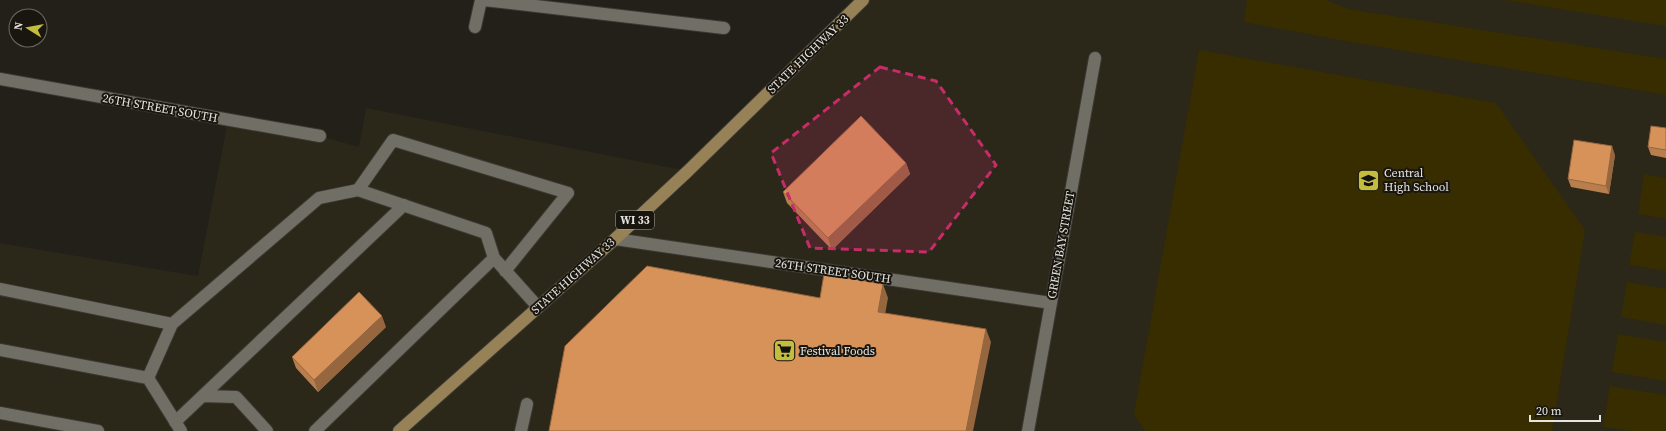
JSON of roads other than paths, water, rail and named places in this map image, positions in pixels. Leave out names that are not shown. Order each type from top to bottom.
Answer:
[{"type":"main road","name":"STATE HIGHWAY 33","points":[[399,431],[615,239],[688,171],[863,0]]},
{"type":"street","points":[[475,27],[481,0]]},
{"type":"street","points":[[484,0],[724,28]]},
{"type":"street","name":"GREEN BAY STREET","points":[[1028,431],[1095,58]]},
{"type":"street","name":"26TH STREET SOUTH","points":[[0,79],[320,136]]},
{"type":"street","points":[[358,190],[394,140],[568,193],[505,271]]},
{"type":"street","points":[[148,378],[172,324],[319,198],[358,190],[486,233],[494,258],[538,307]]},
{"type":"street","points":[[0,350],[148,378],[178,427],[203,396],[404,205]]},
{"type":"street","name":"26TH STREET SOUTH","points":[[615,239],[1051,302]]},
{"type":"street","points":[[315,431],[494,258]]},
{"type":"street","points":[[0,289],[172,324]]},
{"type":"street","points":[[203,396],[236,397],[267,431]]},
{"type":"street","points":[[521,431],[527,404]]},
{"type":"street","points":[[0,413],[98,431]]},
{"type":"place","name":"Central High School","points":[[1369,180]]},
{"type":"place","name":"Festival Foods","points":[[784,351]]}]
